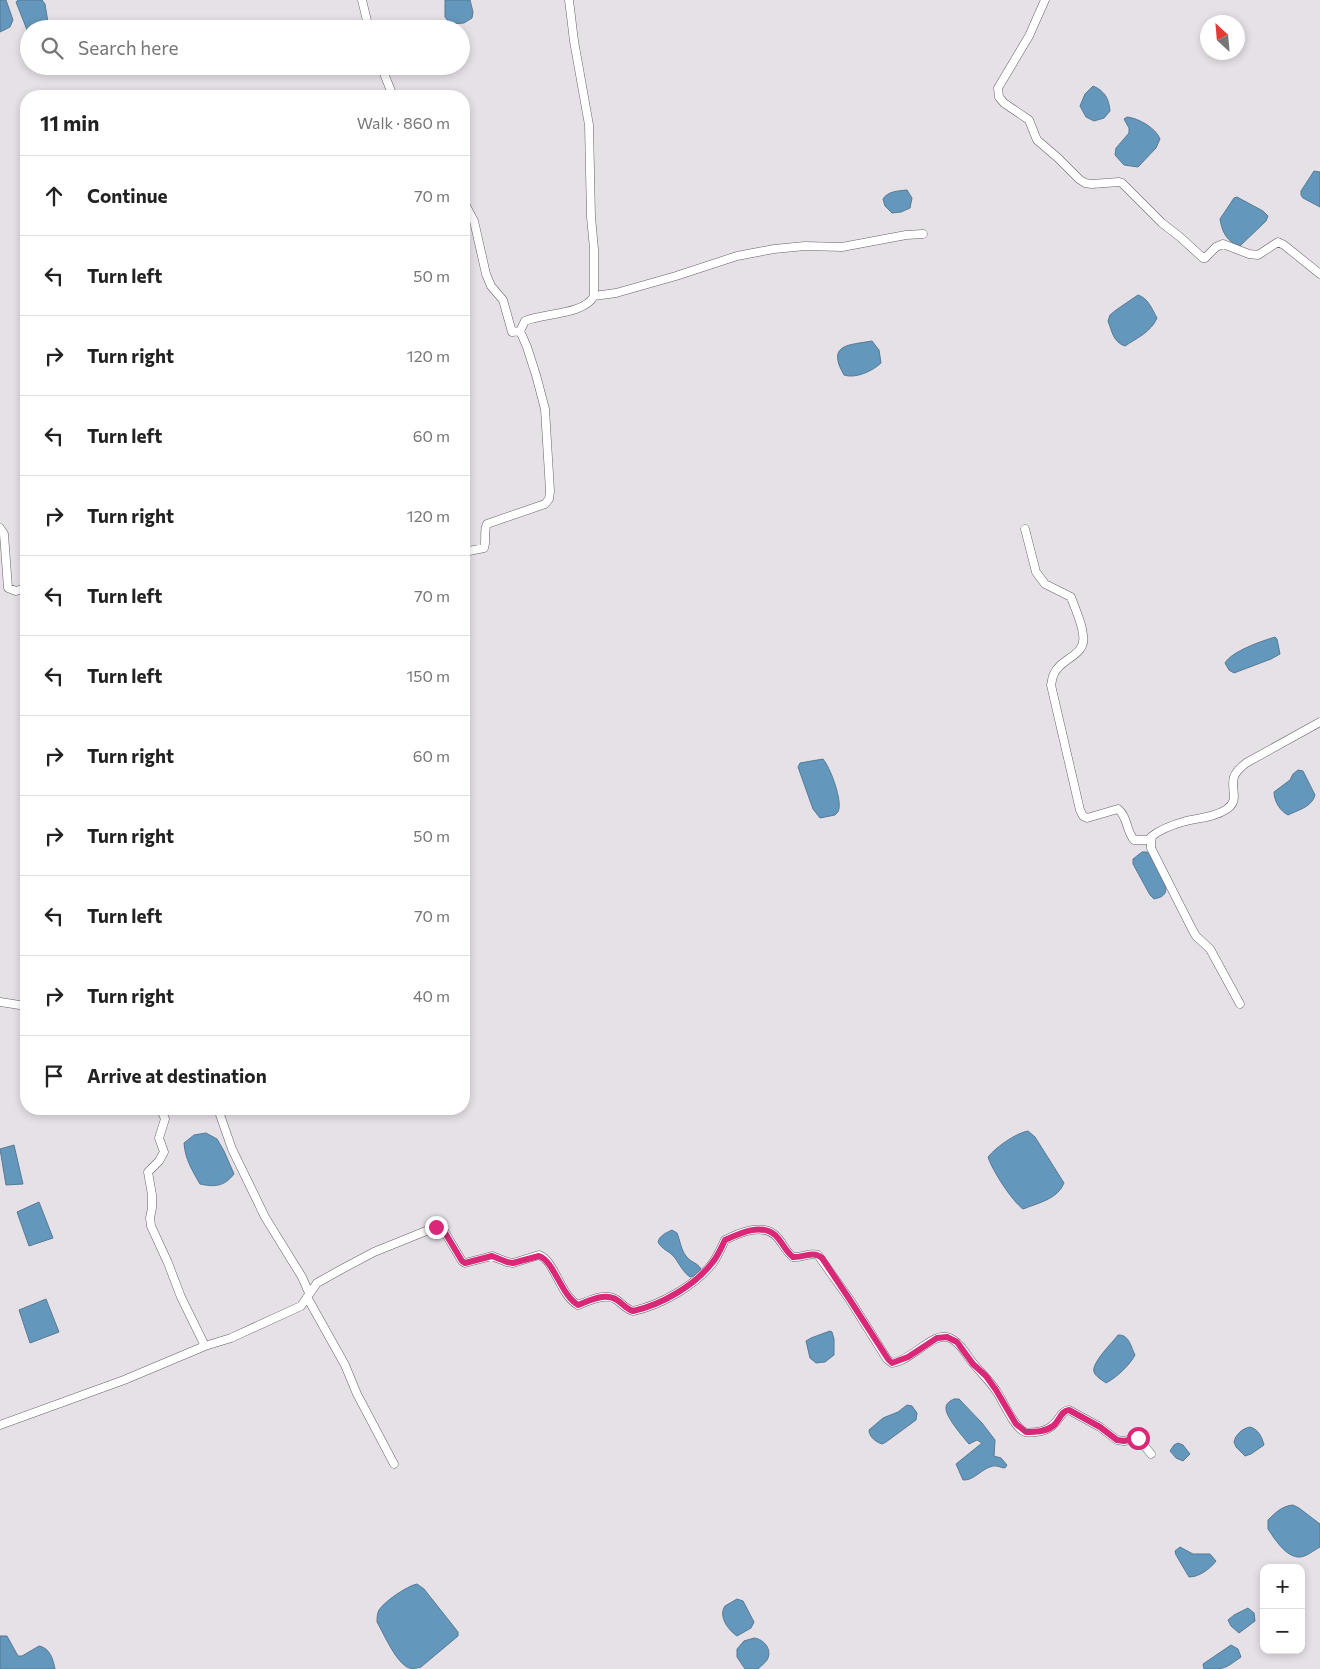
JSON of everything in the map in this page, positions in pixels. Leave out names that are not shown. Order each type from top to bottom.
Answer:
[{"type":"street","points":[[362,0],[367,20]]},
{"type":"street","points":[[520,331],[525,321],[581,307],[591,302],[594,296],[589,125],[574,41],[569,0]]},
{"type":"street","points":[[1045,0],[1029,36],[998,88],[999,97],[1004,103],[1028,120],[1037,140],[1085,183],[1122,183],[1162,223],[1203,258],[1216,247],[1223,244],[1249,254],[1258,255],[1278,242],[1320,274]]},
{"type":"street","points":[[385,75],[391,90]]},
{"type":"street","points":[[470,213],[474,221],[486,274],[491,286],[503,300],[512,332],[520,331]]},
{"type":"street","points":[[594,296],[616,293],[737,256],[774,249],[805,246],[842,247],[906,235],[923,234]]},
{"type":"street","points":[[470,551],[484,548],[487,524],[544,504],[549,499],[545,409],[536,375],[520,331]]},
{"type":"street","points":[[0,528],[4,534],[8,588],[16,591],[20,590]]},
{"type":"street","points":[[1025,529],[1036,572],[1045,584],[1071,597],[1084,636],[1083,646],[1054,673],[1051,685],[1082,816],[1087,818],[1118,809],[1124,814],[1134,840],[1150,840]]},
{"type":"street","points":[[1240,1004],[1210,949],[1196,936],[1161,869],[1150,840],[1154,834],[1184,822],[1211,816],[1227,809],[1234,801],[1233,780],[1240,767],[1320,722]]},
{"type":"street","points":[[0,1002],[20,1005]]},
{"type":"street","points":[[163,1115],[165,1119],[159,1138],[164,1152],[148,1172],[152,1195],[151,1226],[181,1297],[205,1346]]},
{"type":"street","points":[[220,1115],[232,1149],[250,1186],[302,1277],[308,1295],[394,1464]]},
{"type":"street","points":[[0,1425],[107,1387],[205,1346],[231,1338],[301,1306],[317,1284],[374,1252],[436,1227],[444,1231],[465,1263],[492,1256],[513,1263],[542,1256],[574,1303],[578,1305],[605,1297],[613,1298],[628,1310],[633,1311],[672,1297],[712,1264],[725,1240],[756,1229],[764,1229],[776,1236],[793,1257],[813,1254],[822,1258],[892,1363],[908,1357],[937,1338],[947,1337],[957,1342],[973,1364],[986,1376],[1020,1429],[1026,1432],[1042,1431],[1053,1426],[1062,1412],[1069,1410],[1100,1427],[1117,1440],[1124,1441],[1138,1438],[1150,1454]]},
{"type":"water","points":[[0,0],[6,0],[13,20],[10,27],[0,32]]},
{"type":"water","points":[[18,0],[42,0],[45,4],[48,20],[23,20],[16,2]]},
{"type":"water","points":[[445,0],[470,0],[473,12],[472,18],[469,20],[447,20],[445,17]]},
{"type":"water","points":[[1093,86],[1101,90],[1106,96],[1110,111],[1104,118],[1094,121],[1086,117],[1080,106],[1085,94]]},
{"type":"water","points":[[1127,117],[1146,124],[1155,131],[1160,139],[1156,148],[1138,167],[1124,165],[1115,155],[1116,148],[1129,133],[1129,128],[1124,119]]},
{"type":"water","points":[[1314,171],[1320,172],[1320,207],[1301,195],[1301,191]]},
{"type":"water","points":[[907,190],[912,198],[910,208],[892,213],[885,206],[883,199],[890,193]]},
{"type":"water","points":[[1237,197],[1263,211],[1268,216],[1266,221],[1240,246],[1226,236],[1220,219],[1234,198]]},
{"type":"water","points":[[1138,295],[1147,301],[1157,318],[1147,331],[1125,346],[1115,339],[1108,321],[1110,315]]},
{"type":"water","points":[[872,341],[879,350],[881,363],[864,374],[844,375],[839,365],[839,352],[848,345]]},
{"type":"water","points":[[1275,637],[1280,654],[1234,673],[1229,670],[1225,663],[1234,654]]},
{"type":"water","points":[[823,759],[829,768],[834,782],[839,809],[835,815],[820,818],[813,809],[798,767],[800,763]]},
{"type":"water","points":[[1298,770],[1303,771],[1315,795],[1308,805],[1288,815],[1278,805],[1274,792],[1290,780]]},
{"type":"water","points":[[1142,852],[1147,852],[1150,855],[1165,884],[1165,893],[1154,899],[1133,864],[1133,859]]},
{"type":"water","points":[[1028,1131],[1035,1137],[1064,1183],[1052,1197],[1023,1209],[1003,1185],[988,1157],[1006,1141]]},
{"type":"water","points":[[206,1133],[217,1139],[234,1174],[223,1184],[210,1186],[200,1184],[189,1164],[184,1143],[194,1135]]},
{"type":"water","points":[[14,1145],[23,1184],[6,1185],[0,1149]]},
{"type":"water","points":[[39,1202],[53,1238],[29,1246],[17,1212]]},
{"type":"water","points":[[672,1230],[677,1233],[686,1256],[701,1269],[696,1275],[690,1277],[683,1271],[673,1256],[658,1242],[665,1233]]},
{"type":"water","points":[[46,1299],[59,1332],[30,1343],[19,1310]]},
{"type":"water","points":[[830,1331],[834,1339],[834,1355],[825,1362],[816,1363],[810,1358],[806,1341]]},
{"type":"water","points":[[1118,1335],[1122,1335],[1127,1339],[1135,1355],[1122,1371],[1106,1383],[1096,1375],[1094,1368],[1099,1358]]},
{"type":"water","points":[[959,1399],[995,1440],[994,1456],[1001,1458],[1007,1465],[1005,1468],[989,1467],[971,1479],[963,1480],[956,1464],[982,1443],[977,1440],[969,1444],[951,1421],[946,1412],[946,1406],[948,1402]]},
{"type":"water","points":[[907,1405],[912,1406],[917,1413],[916,1420],[882,1444],[873,1439],[869,1430],[883,1418],[898,1412]]},
{"type":"water","points":[[1250,1427],[1259,1434],[1264,1445],[1245,1456],[1236,1447],[1234,1442],[1240,1432]]},
{"type":"water","points":[[1178,1443],[1183,1445],[1190,1454],[1183,1461],[1176,1458],[1170,1451]]},
{"type":"water","points":[[1293,1505],[1320,1524],[1320,1547],[1301,1557],[1293,1556],[1284,1550],[1268,1529],[1268,1520],[1276,1512]]},
{"type":"water","points":[[1180,1547],[1193,1554],[1210,1554],[1216,1561],[1204,1572],[1197,1576],[1189,1577],[1176,1555],[1175,1551]]},
{"type":"water","points":[[417,1584],[424,1589],[458,1632],[458,1636],[421,1667],[409,1668],[395,1654],[377,1622],[377,1618],[379,1610],[386,1602]]},
{"type":"water","points":[[737,1599],[743,1601],[754,1622],[751,1628],[737,1636],[727,1627],[723,1618],[723,1610],[725,1606]]},
{"type":"water","points":[[1248,1608],[1254,1613],[1255,1621],[1239,1633],[1231,1626],[1228,1620]]},
{"type":"water","points":[[0,1636],[7,1636],[18,1656],[22,1656],[39,1646],[43,1647],[50,1655],[55,1669],[0,1669]]},
{"type":"water","points":[[754,1638],[764,1643],[768,1649],[769,1656],[758,1669],[745,1669],[737,1657],[737,1649],[744,1641]]},
{"type":"water","points":[[1231,1645],[1238,1649],[1241,1657],[1224,1668],[1204,1669],[1203,1664]]},
{"type":"route","points":[[436,1227],[444,1231],[465,1263],[492,1256],[513,1263],[542,1256],[574,1303],[578,1305],[605,1297],[613,1298],[628,1310],[633,1311],[672,1297],[712,1264],[725,1240],[756,1229],[764,1229],[776,1236],[793,1257],[816,1254],[822,1258],[890,1362],[897,1362],[908,1357],[937,1338],[944,1336],[957,1342],[973,1364],[986,1376],[1020,1429],[1026,1432],[1042,1431],[1053,1426],[1060,1418],[1062,1412],[1069,1410],[1100,1427],[1117,1440],[1124,1441],[1138,1438]]}]
